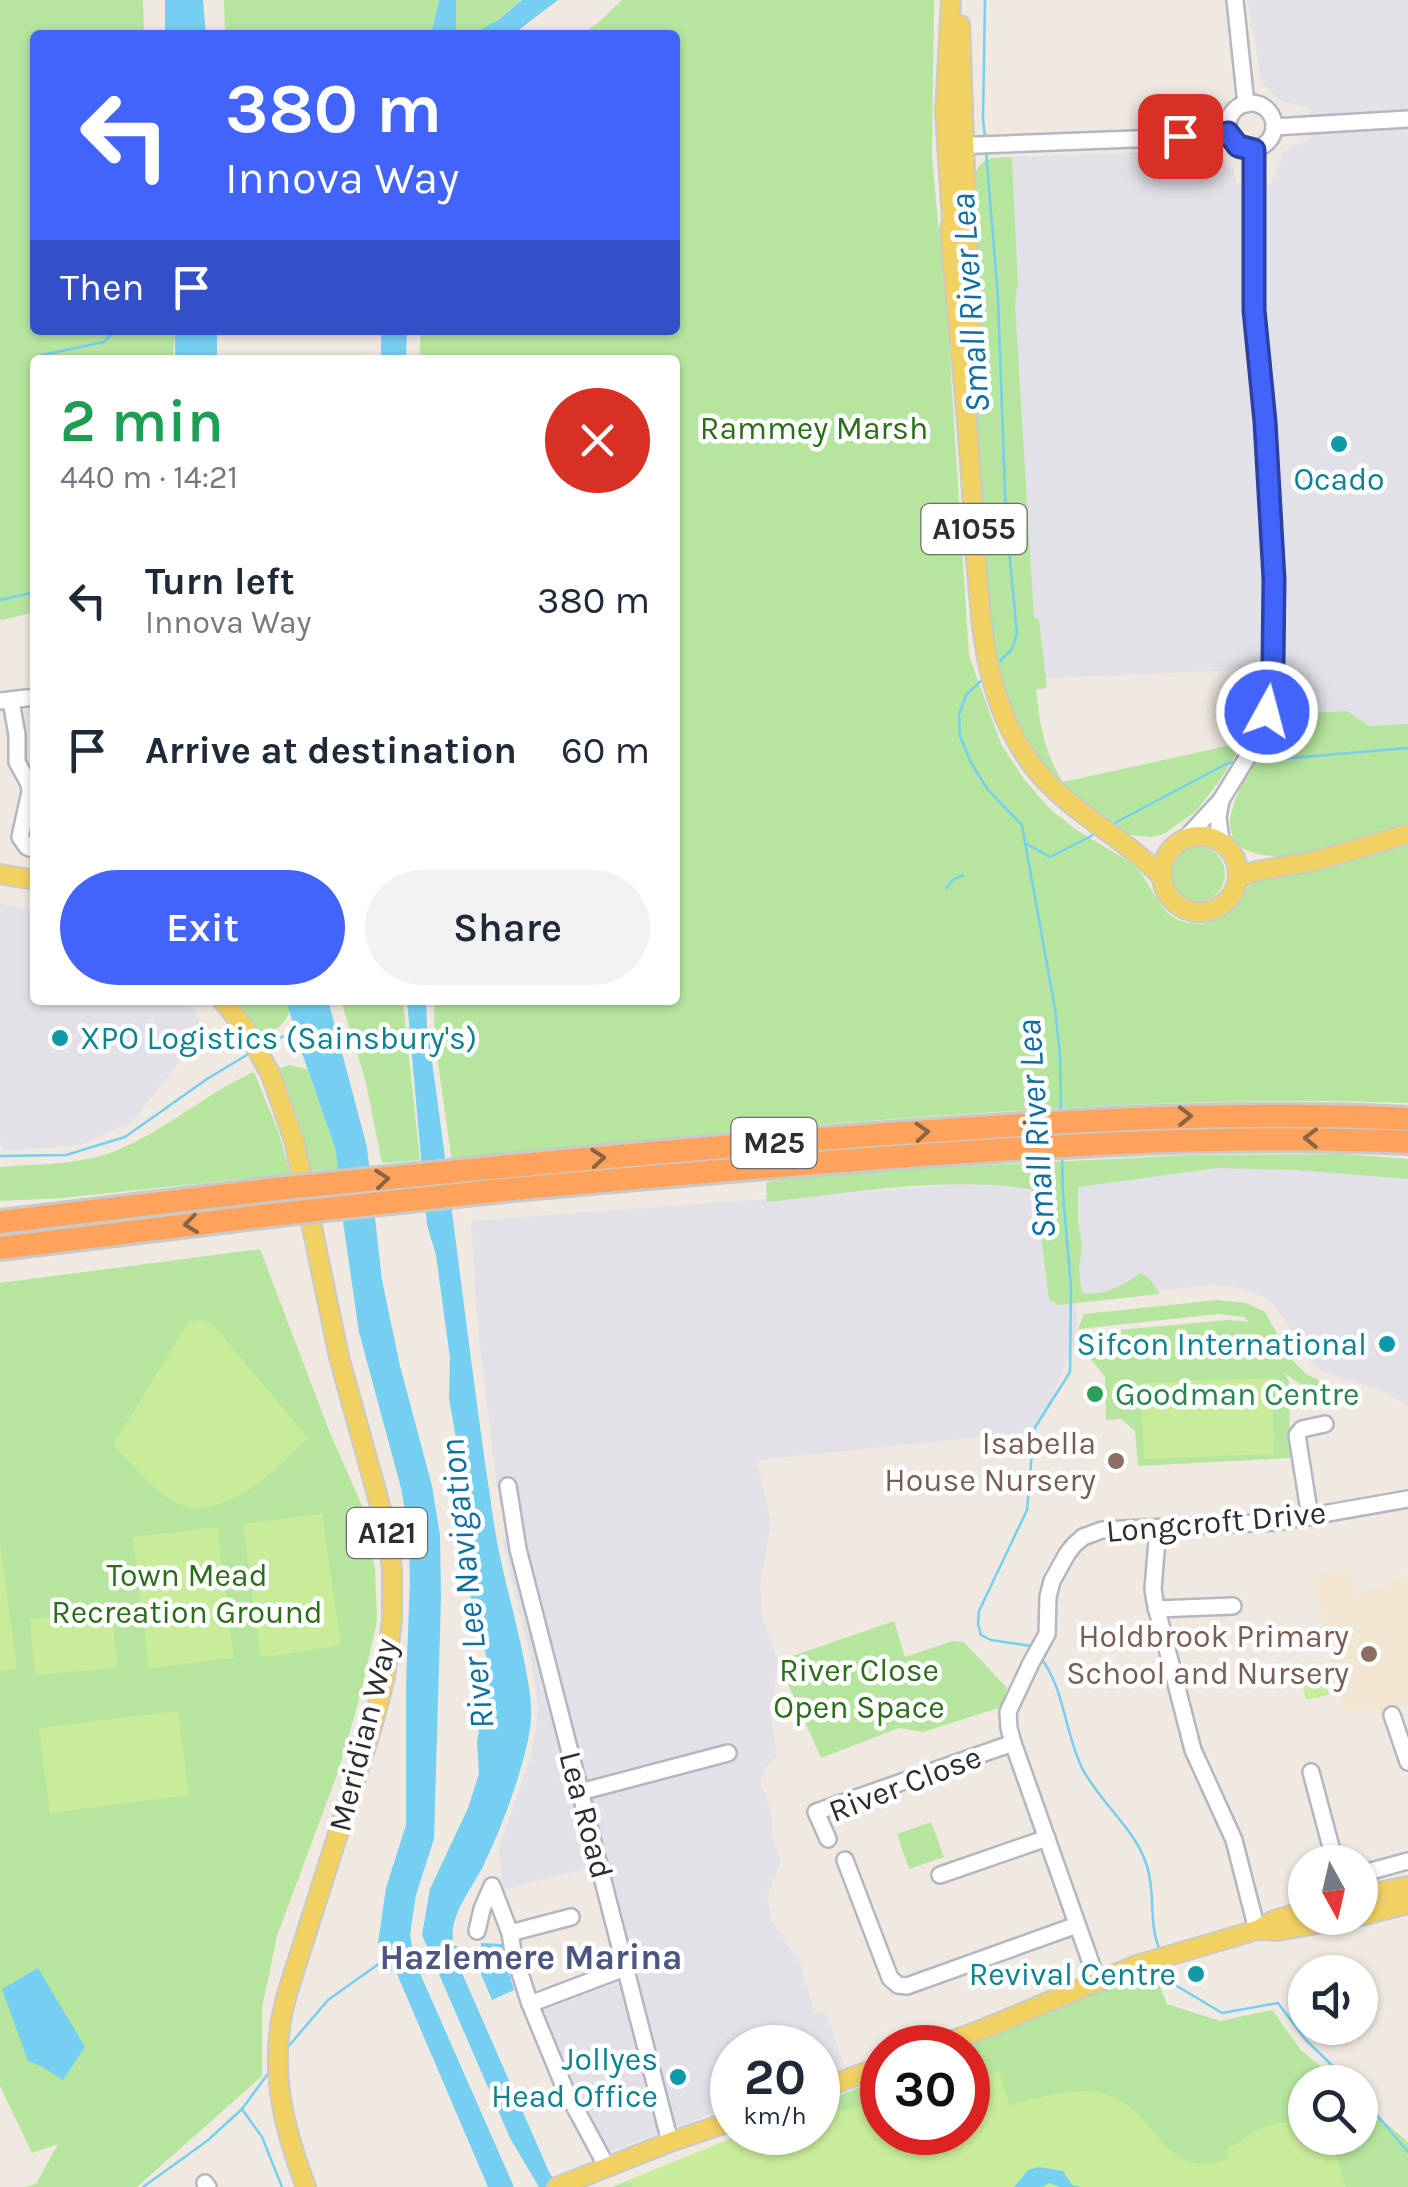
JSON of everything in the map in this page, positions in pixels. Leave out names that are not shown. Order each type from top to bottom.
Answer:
[{"type":"highway","name":"M25","points":[[0,1222],[285,1188],[720,1170],[1042,1146],[1088,1132],[1270,1115],[1408,1119]]},
{"type":"highway","name":"M25","points":[[0,1248],[288,1213],[502,1179],[773,1143],[1048,1123],[1088,1132],[1408,1142]]},
{"type":"main road","name":"A1055","points":[[950,0],[946,112],[963,145]]},
{"type":"main road","name":"A1055","points":[[959,0],[971,345],[965,393],[981,624],[989,671],[1003,712],[1030,761],[1055,792],[1132,848],[1162,877]]},
{"type":"main road","points":[[1238,877],[1304,864],[1408,834]]},
{"type":"main road","points":[[1132,848],[1204,836],[1262,860],[1304,864]]},
{"type":"main road","points":[[1180,841],[1164,860],[1165,890],[1184,908],[1200,912],[1217,908],[1230,898],[1238,867],[1227,847]]},
{"type":"main road","points":[[0,874],[30,879]]},
{"type":"main road","name":"Meridian Way","points":[[226,1005],[245,1028],[271,1075],[294,1140],[339,1358],[386,1526],[393,1587],[390,1649],[372,1727],[281,2016],[276,2053],[282,2112],[306,2187]]},
{"type":"main road","points":[[1378,1892],[1408,1886]]},
{"type":"main road","points":[[1378,1912],[1408,1904]]},
{"type":"main road","points":[[990,2026],[1097,1980],[1258,1930],[1288,1916]]},
{"type":"main road","points":[[1258,1930],[1288,1929]]},
{"type":"main road","points":[[562,2185],[710,2128]]},
{"type":"street","points":[[1235,2],[1246,104]]},
{"type":"street","points":[[1254,103],[1267,110],[1273,120],[1269,140],[1254,150],[1238,146],[1228,133],[1229,118],[1246,104],[1254,103]]},
{"type":"street","points":[[1274,127],[1408,119]]},
{"type":"street","points":[[963,145],[1228,133]]},
{"type":"street","points":[[1180,841],[1221,800],[1244,764],[1267,712],[1273,661],[1265,422],[1254,310],[1254,150]]},
{"type":"street","points":[[6,701],[17,735],[17,762],[29,784],[20,837],[30,849]]},
{"type":"street","points":[[1221,800],[1218,817],[1227,847]]},
{"type":"street","points":[[1310,1517],[1296,1436],[1302,1429],[1325,1424]]},
{"type":"street","name":"Lea Road","points":[[508,1486],[518,1549],[670,2142]]},
{"type":"street","name":"Longcroft Drive","points":[[1097,1980],[1008,1728],[1008,1712],[1049,1627],[1049,1592],[1060,1566],[1083,1537],[1102,1530],[1276,1522],[1408,1499]]},
{"type":"street","points":[[1158,1528],[1152,1589],[1156,1609],[1195,1757],[1234,1840],[1258,1930]]},
{"type":"street","points":[[1156,1609],[1233,1606]]},
{"type":"street","points":[[1392,1715],[1408,1761]]},
{"type":"street","name":"River Close","points":[[828,1839],[816,1812],[1013,1743]]},
{"type":"street","points":[[580,1792],[728,1754]]},
{"type":"street","points":[[1311,1772],[1330,1845]]},
{"type":"street","points":[[940,1875],[1047,1838]]},
{"type":"street","points":[[845,1860],[890,1978],[898,1985],[907,1986],[1077,1925]]},
{"type":"street","points":[[1378,1869],[1408,1861]]},
{"type":"street","points":[[478,1931],[482,1908],[492,1886],[530,2004],[572,2106],[607,2168]]},
{"type":"street","points":[[510,1933],[571,1916]]},
{"type":"street","points":[[530,2004],[625,1968]]},
{"type":"shaded area","points":[[1247,0],[1408,0],[1408,724],[1369,726],[1347,711],[1295,715],[1290,668],[1046,678],[1039,619],[1034,619],[1015,303],[1018,284],[1012,157],[1187,151],[1224,161],[1234,170],[1236,183],[1271,184],[1290,146],[1309,141],[1310,108],[1281,101],[1262,82]]},
{"type":"shaded area","name":"XPO Logistics (Sainsbury's)","points":[[0,904],[30,910],[30,1005],[186,1005],[199,1021],[200,1034],[132,1122],[81,1145],[3,1151]]},
{"type":"shaded area","points":[[1219,1165],[1408,1170],[1408,1407],[1387,1393],[1314,1366],[1276,1307],[1260,1295],[1231,1286],[1210,1285],[1076,1301],[1077,1339],[1037,1431],[757,1460],[771,1523],[760,1584],[763,1621],[778,1661],[771,1720],[777,1756],[765,1768],[760,1781],[771,1811],[772,1839],[781,1861],[767,1897],[772,1921],[801,1965],[814,2014],[825,2011],[830,2025],[710,2025],[710,2115],[675,2127],[520,1528],[516,1486],[497,1488],[478,1329],[471,1221]]},
{"type":"shaded area","points":[[502,1539],[507,1539],[590,1868],[503,1890],[499,1848],[532,1753],[538,1709],[534,1674]]},
{"type":"shaded area","name":"Holdbrook Primary School and Nursery","points":[[1350,1569],[1357,1593],[1384,1587],[1408,1573],[1408,1707],[1345,1713],[1311,1577]]},
{"type":"shaded area","points":[[619,1982],[657,2130],[655,2135],[610,2152],[590,2124],[563,2070],[541,2011]]},
{"type":"green space","points":[[0,0],[143,0],[144,30],[30,30],[30,335],[175,335],[173,355],[30,355],[30,613],[0,619]]},
{"type":"green space","points":[[224,0],[439,0],[432,30],[225,30]]},
{"type":"green space","points":[[456,0],[521,0],[478,30],[456,30]]},
{"type":"green space","name":"Rammey Marsh","points":[[622,0],[934,0],[932,156],[949,344],[969,656],[1001,744],[1050,809],[1128,861],[1140,872],[1166,912],[1189,923],[1214,921],[1228,913],[1253,881],[1323,870],[1408,845],[1408,1103],[1237,1102],[1009,1111],[764,1129],[452,1161],[435,1043],[434,1005],[680,1005],[680,355],[419,355],[421,335],[680,335],[680,30],[588,30]]},
{"type":"green space","points":[[1012,157],[1018,284],[1015,303],[1034,618],[1039,619],[1047,688],[1036,690],[1051,760],[1063,782],[1236,744],[1226,691],[1242,690],[1252,702],[1236,754],[1221,779],[1196,811],[1164,834],[1150,837],[1121,834],[1051,779],[1008,711],[987,619],[972,367],[972,185],[977,169],[985,161]]},
{"type":"green space","points":[[1347,711],[1369,726],[1408,724],[1408,825],[1303,855],[1262,855],[1241,847],[1231,832],[1231,814],[1248,770],[1273,729],[1295,716]]},
{"type":"green space","points":[[1197,846],[1217,854],[1225,874],[1217,894],[1197,902],[1177,894],[1169,874],[1177,854]]},
{"type":"green space","points":[[236,1005],[288,1005],[290,1011],[277,1028],[257,1035]]},
{"type":"green space","points":[[343,1005],[403,1005],[420,1160],[382,1163],[366,1083]]},
{"type":"green space","points":[[289,1065],[307,1069],[336,1151],[338,1169],[309,1171],[300,1131],[275,1070]]},
{"type":"green space","points":[[254,1072],[279,1133],[290,1174],[0,1201],[0,1167],[70,1162],[110,1153]]},
{"type":"green space","points":[[1345,1154],[1408,1159],[1408,1179],[1218,1168],[1078,1187],[1082,1293],[1112,1289],[1140,1273],[1149,1278],[1160,1294],[1059,1305],[1049,1299],[1036,1198],[1031,1189],[933,1185],[767,1202],[766,1182],[828,1173],[1189,1155]]},
{"type":"green space","name":"Town Mead Recreation Ground","points":[[260,1249],[363,1508],[375,1569],[377,1621],[361,1693],[338,1772],[277,1936],[262,2008],[262,2076],[137,2187],[25,2187],[36,2184],[58,2144],[32,2153],[0,2086],[0,1283]]},
{"type":"green space","points":[[1218,1300],[1246,1303],[1265,1312],[1290,1358],[1306,1374],[1344,1393],[1347,1400],[1314,1391],[1285,1373],[1289,1381],[1290,1458],[1138,1466],[1135,1431],[1121,1419],[1106,1420],[1105,1377],[1086,1353],[1085,1333],[1228,1320],[1249,1322],[1244,1317],[1218,1314],[1078,1329],[1084,1314]]},
{"type":"green space","points":[[200,1320],[212,1324],[308,1438],[244,1492],[206,1507],[187,1507],[169,1499],[113,1445],[188,1323]]},
{"type":"green space","points":[[1272,1378],[1274,1454],[1144,1459],[1141,1383]]},
{"type":"green space","points":[[322,1514],[341,1645],[261,1658],[243,1524]]},
{"type":"green space","points":[[217,1527],[234,1658],[149,1668],[133,1537]]},
{"type":"green space","points":[[0,1542],[17,1669],[0,1671]]},
{"type":"green space","points":[[112,1610],[117,1668],[35,1675],[30,1619]]},
{"type":"green space","name":"River Close Open Space","points":[[894,1621],[905,1657],[953,1641],[964,1642],[1007,1688],[1002,1707],[923,1732],[899,1728],[821,1758],[778,1661]]},
{"type":"green space","points":[[1323,1669],[1329,1695],[1306,1700],[1300,1674]]},
{"type":"green space","points":[[178,1711],[189,1795],[50,1813],[39,1728]]},
{"type":"green space","points":[[931,1822],[944,1857],[909,1869],[897,1834]]},
{"type":"green space","points":[[1153,1970],[1167,2004],[1220,2021],[1272,2010],[1288,2032],[1288,2045],[1297,2045],[1319,2065],[1288,2065],[1288,2155],[1378,2155],[1378,2116],[1408,2142],[1408,2187],[612,2187],[710,2148],[710,2155],[840,2155],[840,2095],[860,2087],[860,2155],[990,2155],[990,2035]]},
{"type":"green space","points":[[999,2072],[1009,2105],[1071,2092],[1108,2095],[1125,2104],[1175,2154],[1189,2162],[1206,2164],[1228,2159],[1226,2150],[1254,2132],[1288,2123],[1288,2155],[1336,2155],[1346,2187],[632,2187],[629,2180],[710,2147],[710,2155],[840,2155],[840,2110],[860,2106],[860,2155],[990,2155],[990,2075]]},
{"type":"water","points":[[165,0],[203,0],[206,30],[165,30]]},
{"type":"water","points":[[439,0],[456,0],[456,30],[432,30]]},
{"type":"water","points":[[522,0],[558,0],[519,30],[479,30]]},
{"type":"water","points":[[175,335],[217,335],[217,355],[175,355]]},
{"type":"water","points":[[381,335],[407,335],[406,355],[381,355]]},
{"type":"water","points":[[288,1005],[329,1005],[367,1147],[382,1280],[432,1486],[440,1535],[434,1839],[416,1895],[410,1935],[415,1962],[514,2187],[488,2187],[397,1974],[379,1964],[386,1888],[406,1825],[408,1527],[359,1332],[336,1151]]},
{"type":"water","name":"River Lee Navigation","points":[[407,1005],[426,1005],[494,1524],[531,1705],[529,1734],[514,1791],[492,1847],[457,1913],[453,1934],[454,1945],[469,1953],[481,1954],[481,1943],[502,1944],[514,1990],[492,2000],[476,1962],[455,1957],[550,2174],[562,2187],[539,2187],[510,2138],[422,1935],[430,1889],[468,1808],[479,1774],[477,1741],[490,1670],[457,1562],[459,1523],[453,1485],[456,1438],[449,1399],[450,1358],[436,1255],[427,1225]]},
{"type":"water","points":[[38,1968],[85,2047],[63,2080],[28,2061],[2,1989]]},
{"type":"water","points":[[1039,2167],[1063,2171],[1072,2185],[1081,2187],[1049,2183],[1043,2187],[1014,2187],[1028,2170]]},
{"type":"waterway","name":"Small River Lea","points":[[985,0],[985,138]]},
{"type":"waterway","name":"Small River Lea","points":[[986,151],[998,297],[1006,520],[1017,633],[1012,649],[996,665]]},
{"type":"waterway","points":[[42,355],[104,342],[111,335]]},
{"type":"waterway","points":[[0,600],[30,593]]},
{"type":"waterway","name":"Small River Lea","points":[[984,678],[966,695],[959,715],[960,736],[988,790],[1022,825],[1055,1009],[1061,1112]]},
{"type":"waterway","points":[[1255,761],[1408,748]]},
{"type":"waterway","points":[[1111,825],[1228,763],[1237,762]]},
{"type":"waterway","points":[[1027,844],[1050,857],[1095,834]]},
{"type":"waterway","points":[[946,888],[963,875]]},
{"type":"waterway","points":[[262,1047],[296,1032]]},
{"type":"waterway","points":[[0,1156],[66,1155],[125,1137],[250,1053]]},
{"type":"waterway","name":"Small River Lea","points":[[1033,1648],[991,1640],[981,1635],[978,1624],[979,1611],[1027,1510],[1034,1429],[1070,1372],[1071,1287],[1062,1155]]},
{"type":"waterway","name":"Small River Lea","points":[[1041,1658],[1055,1684],[1082,1768],[1142,1852],[1150,1877],[1154,1930],[1160,1950]]},
{"type":"waterway","name":"Small River Lea","points":[[1166,1962],[1177,1986],[1222,2013],[1278,2003],[1305,2039],[1332,2065]]},
{"type":"waterway","points":[[287,2048],[328,2000],[380,1963]]},
{"type":"waterway","points":[[143,2187],[207,2141],[242,2109],[270,2071]]},
{"type":"waterway","points":[[242,2109],[262,2137],[282,2187]]},
{"type":"waterway","name":"Small River Lea","points":[[1378,2116],[1408,2152]]},
{"type":"place","name":"Ocado","points":[[1339,444]]},
{"type":"place","name":"XPO Logistics (Sainsbury's)","points":[[60,1038]]},
{"type":"place","name":"Sifcon International","points":[[1387,1344]]},
{"type":"place","name":"Goodman Centre","points":[[1095,1394]]},
{"type":"place","name":"Isabella House Nursery","points":[[1116,1461]]},
{"type":"place","name":"Holdbrook Primary School and Nursery","points":[[1369,1654]]},
{"type":"place","name":"Revival Centre","points":[[1196,1974]]},
{"type":"place","name":"Jollyes Head Office","points":[[678,2077]]},
{"type":"district","name":"Hazlemere Marina","points":[[531,1957]]},
{"type":"route","points":[[1180,136],[1228,133],[1238,146],[1254,150],[1254,310],[1264,400],[1274,579],[1273,661],[1267,712]]}]
